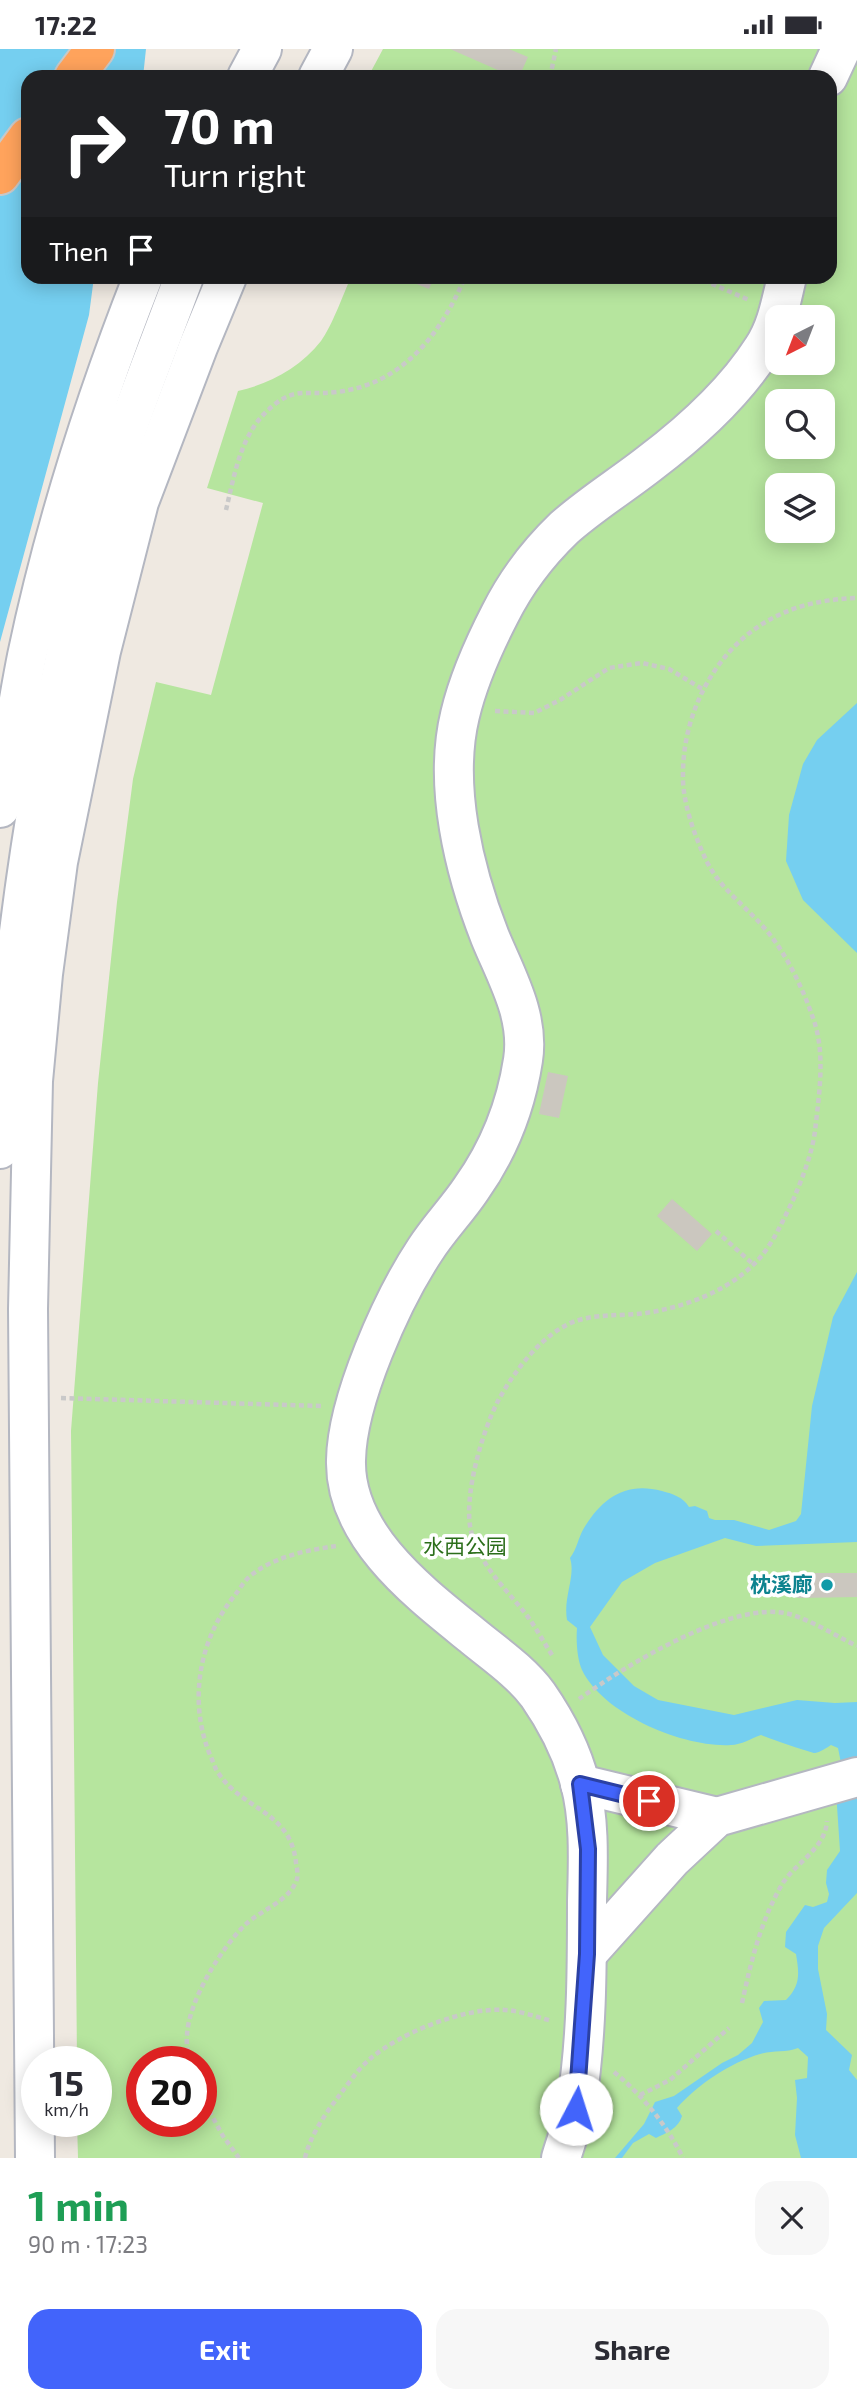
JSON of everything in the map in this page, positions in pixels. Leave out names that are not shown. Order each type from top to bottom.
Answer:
[{"type":"highway","points":[[79,70],[95,49]]},
{"type":"highway","points":[[0,174],[21,146]]},
{"type":"street","points":[[232,70],[242,49]]},
{"type":"street","points":[[251,70],[262,49]]},
{"type":"street","points":[[274,70],[284,49]]},
{"type":"street","points":[[322,70],[333,49]]},
{"type":"street","points":[[831,70],[841,49]]},
{"type":"street","points":[[0,808],[27,656],[59,528],[89,428],[140,284]]},
{"type":"street","points":[[0,927],[19,803],[51,641],[102,453],[161,284]]},
{"type":"street","points":[[0,1149],[5,1052],[24,877],[70,626],[95,530],[119,455],[181,284]]},
{"type":"street","points":[[34,2158],[28,1309],[33,1081],[43,974],[58,862],[101,651],[139,502],[224,284]]},
{"type":"street","points":[[561,2158],[576,2109],[587,1954],[588,1849],[580,1784],[562,1735],[534,1689],[387,1561],[358,1514],[350,1493],[345,1465],[354,1407],[387,1322],[426,1248],[471,1189],[492,1155],[506,1125],[524,1057],[525,1035],[519,1010],[471,882],[454,800],[455,756],[460,715],[477,665],[500,614],[527,568],[560,532],[588,507],[654,461],[741,378],[766,344],[783,295]]},
{"type":"street","points":[[587,1954],[672,1859],[717,1818],[857,1777]]},
{"type":"street","points":[[580,1784],[717,1818]]},
{"type":"path","points":[[552,70],[556,49]]},
{"type":"path","points":[[226,510],[242,450],[252,429],[265,413],[297,392],[333,393],[351,390],[387,376],[406,364],[441,324],[461,284]]},
{"type":"path","points":[[729,284],[783,295]]},
{"type":"path","points":[[559,1664],[527,1615],[485,1563],[471,1532],[469,1506],[484,1436],[498,1402],[536,1349],[563,1327],[592,1317],[646,1313],[677,1306],[703,1297],[754,1265],[771,1243],[802,1179],[813,1145],[820,1086],[820,1054],[815,1022],[785,957],[768,932],[725,891],[707,862],[687,806],[682,775],[688,728],[710,675],[734,648],[780,614],[835,599],[857,598]]},
{"type":"path","points":[[464,704],[500,712],[534,713],[561,700],[609,668],[642,663],[670,669],[704,689]]},
{"type":"path","points":[[716,1231],[754,1265]]},
{"type":"path","points":[[58,1398],[354,1407]]},
{"type":"path","points":[[188,2046],[187,2035],[198,1994],[219,1956],[247,1923],[289,1892],[298,1878],[295,1854],[286,1829],[237,1793],[218,1774],[201,1734],[198,1698],[202,1657],[219,1614],[248,1578],[280,1559],[317,1548],[374,1541]]},
{"type":"path","points":[[553,1718],[604,1681],[667,1645],[744,1613],[788,1613],[857,1646]]},
{"type":"path","points":[[742,2003],[753,1952],[767,1913],[783,1882],[810,1855],[827,1829],[828,1817],[820,1787]]},
{"type":"path","points":[[305,2158],[324,2117],[370,2059],[433,2022],[503,2010],[582,2037],[640,2095],[671,2133],[683,2158]]},
{"type":"path","points":[[640,2095],[670,2080],[729,2028]]},
{"type":"path","points":[[217,2125],[239,2158]]},
{"type":"green space","name":"水西公园","points":[[383,49],[857,49],[857,2158],[78,2158],[77,2137],[112,2137],[112,2046],[77,2046],[71,1431],[98,1083],[133,779],[156,682],[211,695],[263,503],[207,488],[238,391],[261,384],[294,367],[321,341],[348,284],[837,284],[837,70],[372,70]]},
{"type":"water","points":[[0,49],[146,49],[144,70],[21,70],[21,284],[93,284],[89,315],[0,642]]},
{"type":"water","points":[[857,703],[857,953],[803,900],[786,861],[789,815],[803,764],[817,740]]},
{"type":"water","points":[[857,1272],[857,1542],[756,1546],[725,1538],[655,1563],[622,1582],[590,1627],[603,1655],[634,1686],[658,1700],[734,1715],[797,1700],[857,1702],[857,1893],[824,1928],[818,1946],[818,1969],[827,2014],[826,2030],[852,2055],[849,2070],[857,2080],[857,2158],[801,2158],[795,2135],[795,2080],[807,2078],[808,2057],[798,2048],[760,2054],[726,2069],[705,2083],[677,2108],[682,2116],[675,2127],[656,2138],[649,2134],[633,2143],[622,2158],[615,2158],[644,2124],[655,2102],[674,2096],[738,2055],[752,2043],[763,2022],[759,2008],[764,2001],[786,2000],[794,1989],[798,1978],[797,1961],[796,1954],[785,1947],[786,1932],[805,1905],[813,1907],[827,1902],[827,1870],[840,1851],[836,1791],[841,1763],[838,1748],[831,1745],[815,1753],[761,1735],[735,1745],[691,1741],[647,1725],[608,1701],[582,1670],[577,1649],[577,1628],[567,1620],[572,1572],[570,1558],[584,1528],[599,1508],[616,1495],[637,1488],[649,1488],[674,1495],[689,1507],[695,1506],[707,1511],[709,1518],[715,1520],[734,1520],[769,1530],[796,1521],[801,1514],[812,1406],[833,1317]]},
{"type":"building","points":[[450,49],[509,49],[528,57],[522,70],[498,70]]},
{"type":"building","points":[[416,284],[431,284],[429,289]]},
{"type":"building","points":[[548,1072],[568,1076],[559,1118],[539,1114]]},
{"type":"building","points":[[672,1199],[712,1234],[697,1251],[657,1216]]},
{"type":"building","name":"枕溪廊","points":[[797,1573],[857,1573],[857,1597],[797,1598]]},
{"type":"place","name":"枕溪廊","points":[[827,1585]]},
{"type":"route","points":[[576,2109],[587,1954],[588,1849],[580,1784],[649,1801]]}]
